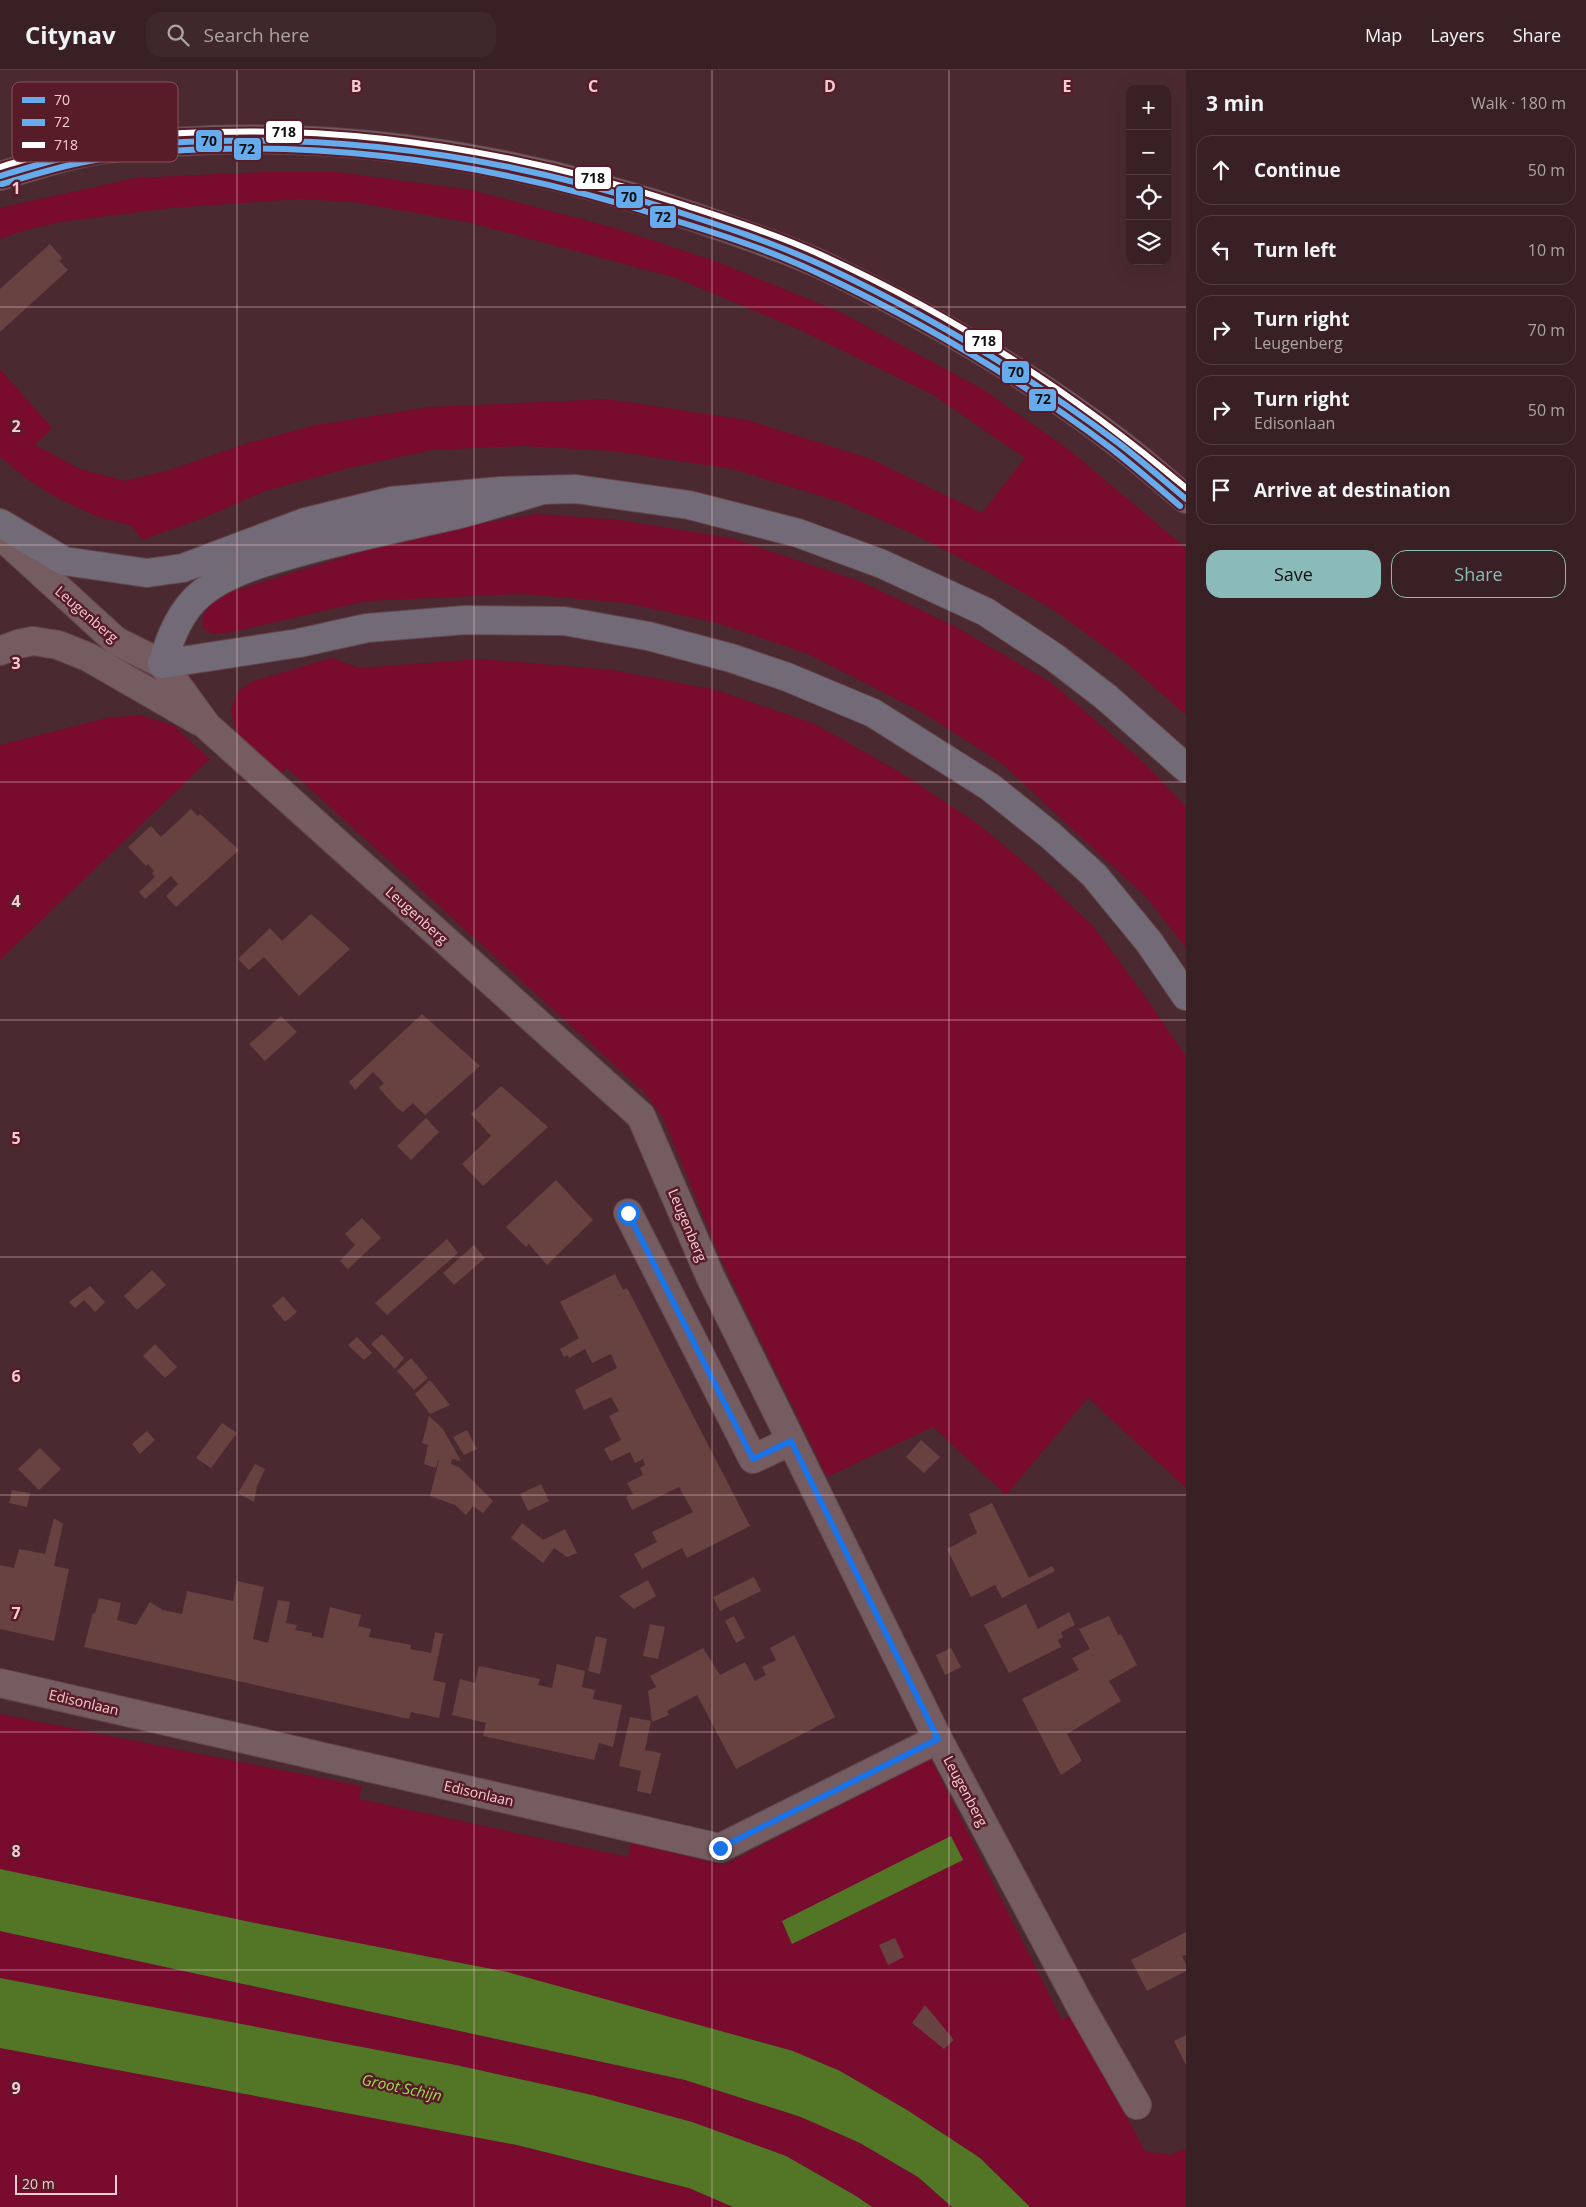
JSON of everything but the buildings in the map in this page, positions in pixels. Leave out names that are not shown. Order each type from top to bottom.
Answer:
[{"type":"highway","points":[[543,490],[457,515],[360,535],[307,549],[248,568],[217,582],[201,593],[188,607],[170,638],[162,664],[299,643],[367,628],[465,620],[564,621],[648,636],[731,658],[787,677],[873,713],[990,786],[1050,835],[1094,875],[1149,942],[1186,996]]},
{"type":"highway","points":[[0,523],[64,561],[147,573],[183,568],[305,522],[391,501],[502,491],[576,490],[689,505],[798,533],[882,564],[986,612],[1054,657],[1106,697],[1186,768]]},
{"type":"street","points":[[178,142],[260,138],[340,142],[463,158],[569,180],[651,202],[823,266],[982,350],[1036,384],[1118,442],[1186,499]]},
{"type":"street","points":[[0,176],[55,162]]},
{"type":"street","name":"Leugenberg","points":[[0,535],[116,641],[162,664],[207,726],[641,1116],[710,1276],[938,1739],[1081,2008],[1136,2105]]},
{"type":"street","points":[[0,651],[33,641],[58,644],[88,657],[207,726]]},
{"type":"street","points":[[628,1213],[753,1459],[791,1441]]},
{"type":"street","name":"Edisonlaan","points":[[0,1683],[720,1848],[938,1739]]},
{"type":"shaded area","points":[[263,172],[338,172],[471,190],[615,228],[718,262],[842,313],[984,390],[1068,449],[1186,548],[1186,715],[1124,661],[1055,611],[984,570],[911,533],[840,502],[732,469],[613,451],[524,446],[432,450],[349,468],[265,491],[206,517],[142,540],[132,526],[98,517],[57,498],[27,479],[0,457],[0,369],[52,428],[35,445],[80,469],[125,481],[170,470],[248,443],[316,425],[430,407],[607,399],[747,420],[871,459],[982,513],[1025,458],[933,395],[800,330],[676,278],[467,222],[353,202],[299,199],[171,208],[60,222],[22,231],[0,239],[0,208],[136,178]]},
{"type":"shaded area","points":[[537,514],[619,520],[731,538],[862,582],[956,627],[1052,683],[1140,759],[1186,807],[1186,948],[1147,898],[1000,762],[918,710],[808,654],[717,623],[627,603],[522,594],[366,601],[232,632],[214,634],[203,629],[204,615],[209,606],[230,592],[422,533]]},
{"type":"shaded area","points":[[332,658],[359,668],[480,659],[613,670],[716,690],[815,724],[903,774],[978,824],[1030,867],[1093,926],[1186,1056],[1186,1488],[1088,1398],[1006,1495],[933,1427],[827,1477],[721,1259],[663,1118],[644,1092],[287,768],[280,775],[236,733],[231,710],[238,691],[253,681]]},
{"type":"shaded area","points":[[140,715],[173,725],[210,759],[0,960],[0,745],[107,718]]},
{"type":"shaded area","points":[[0,1714],[362,1786],[359,1799],[628,1857],[631,1843],[724,1865],[931,1759],[1062,2020],[1072,2014],[1145,2151],[1171,2155],[1186,2148],[1186,2207],[1030,2207],[980,2158],[907,2110],[840,2071],[793,2051],[507,1972],[260,1924],[0,1869]]},
{"type":"shaded area","points":[[0,1931],[685,2080],[801,2117],[860,2143],[918,2177],[952,2207],[872,2207],[786,2156],[692,2122],[592,2095],[456,2065],[0,1978]]},
{"type":"shaded area","points":[[0,2048],[517,2145],[689,2188],[733,2207],[0,2207]]},
{"type":"water","points":[[951,1836],[963,1860],[792,1944],[782,1921]]},
{"type":"water","points":[[0,1869],[260,1924],[507,1972],[793,2051],[840,2071],[907,2110],[980,2158],[1030,2207],[952,2207],[918,2177],[860,2143],[801,2117],[685,2080],[0,1931]]},
{"type":"water","name":"Groot Schijn","points":[[0,1978],[456,2065],[592,2095],[692,2122],[786,2156],[872,2207],[733,2207],[689,2188],[517,2145],[0,2048]]},
{"type":"transit line","name":"718","points":[[178,133],[274,132],[333,134],[450,148],[509,158],[566,171],[681,204],[751,227],[819,254],[868,277],[917,303],[1011,358],[1101,420],[1186,488]]},
{"type":"transit line","name":"70","points":[[178,142],[272,141],[330,143],[444,156],[558,178],[614,192],[748,235],[826,267],[902,305],[976,347],[1083,417],[1126,449],[1186,499]]},
{"type":"transit line","name":"72","points":[[178,150],[273,149],[330,151],[444,164],[500,174],[612,201],[706,230],[803,266],[860,293],[972,354],[1078,424],[1112,449],[1180,506]]},
{"type":"transit line","name":"718","points":[[0,167],[16,162]]},
{"type":"transit line","name":"70","points":[[0,176],[46,162]]},
{"type":"transit line","name":"72","points":[[2,184],[48,170],[85,162]]},
{"type":"route","points":[[628,1213],[753,1459],[791,1441],[938,1739],[720,1848]]}]
